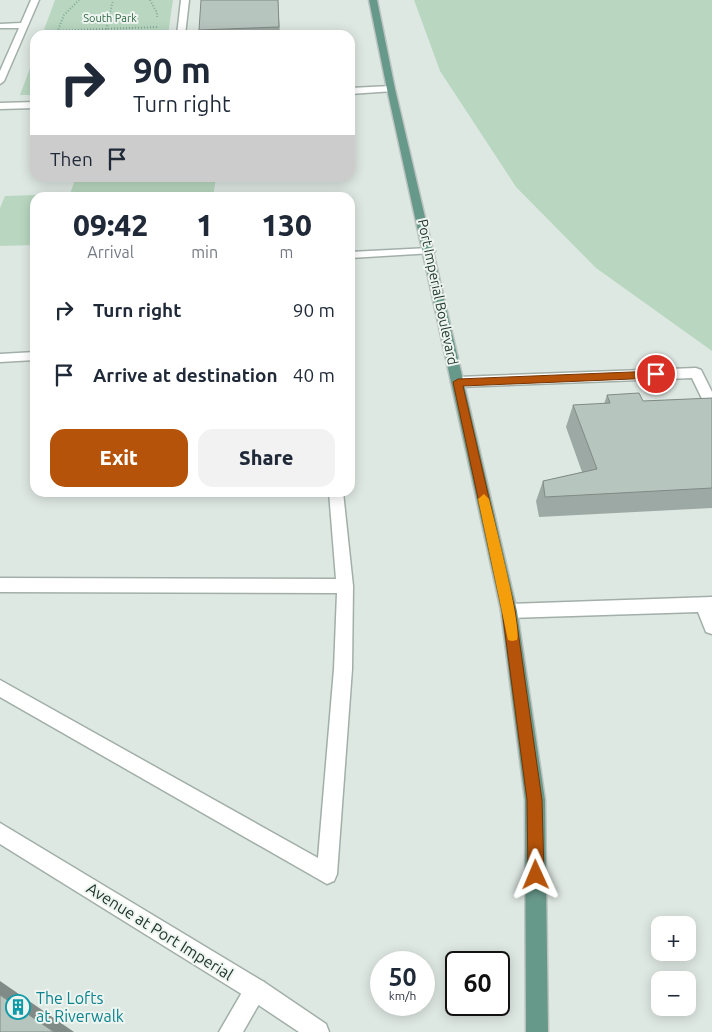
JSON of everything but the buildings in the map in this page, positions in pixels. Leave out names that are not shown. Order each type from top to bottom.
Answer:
[{"type":"main road","name":"Port Imperial Boulevard","points":[[373,0],[391,89],[509,610],[535,800],[537,1032]]},
{"type":"street","points":[[0,82],[35,0]]},
{"type":"street","points":[[182,30],[185,0]]},
{"type":"street","points":[[0,26],[23,29]]},
{"type":"street","points":[[355,91],[391,89]]},
{"type":"street","points":[[0,106],[30,105]]},
{"type":"street","points":[[355,255],[429,251]]},
{"type":"street","points":[[0,358],[30,356]]},
{"type":"street","points":[[458,382],[696,373],[712,406]]},
{"type":"street","points":[[0,688],[327,874],[343,669],[345,586],[336,497]]},
{"type":"street","points":[[0,585],[345,586]]},
{"type":"street","points":[[509,610],[708,604],[712,627]]},
{"type":"street","name":"Avenue at Port Imperial","points":[[0,833],[256,990],[318,1032]]},
{"type":"street","points":[[230,1032],[256,990]]},
{"type":"path","points":[[57,30],[61,17],[71,5],[79,0]]},
{"type":"path","points":[[106,29],[113,0]]},
{"type":"path","points":[[150,0],[157,14],[156,28]]},
{"type":"path","points":[[82,30],[156,28],[173,30]]},
{"type":"path","points":[[23,29],[40,30]]},
{"type":"green space","name":"South Park","points":[[55,0],[173,0],[169,30],[44,30]]},
{"type":"green space","points":[[414,0],[712,0],[712,351],[596,268],[516,187],[440,71]]},
{"type":"green space","points":[[30,68],[30,95],[20,95]]},
{"type":"green space","points":[[74,182],[215,182],[214,192],[71,192]]},
{"type":"green space","points":[[30,195],[30,245],[0,246],[0,208],[5,196]]},
{"type":"slow traffic","points":[[484,499],[509,610],[512,635]]},
{"type":"place","name":"The Lofts at Riverwalk","points":[[18,1007]]},
{"type":"route","points":[[536,875],[535,800],[509,610],[458,382],[656,374]]}]
